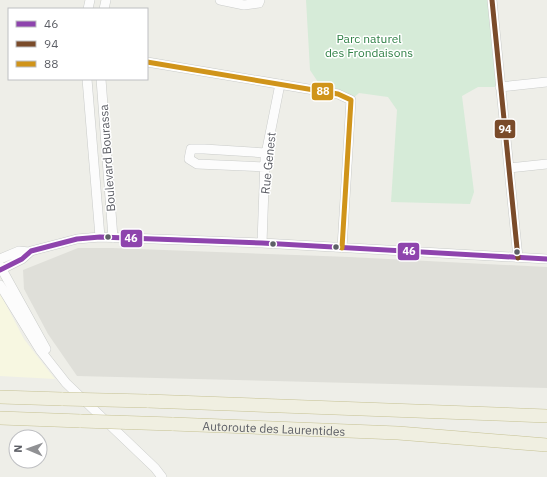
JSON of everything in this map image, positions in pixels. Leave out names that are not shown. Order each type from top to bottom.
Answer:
[{"type":"highway","name":"Autoroute des Laurentides","points":[[0,397],[544,415]]},
{"type":"highway","name":"Autoroute des Laurentides","points":[[0,418],[398,433],[547,444]]},
{"type":"street","points":[[220,0],[244,5],[259,3],[260,0]]},
{"type":"street","points":[[492,0],[518,258]]},
{"type":"street","points":[[148,62],[338,94],[351,100],[342,248]]},
{"type":"street","name":"Boulevard Bourassa","points":[[87,80],[100,237]]},
{"type":"street","name":"Boulevard Bourassa","points":[[101,80],[113,238]]},
{"type":"street","points":[[500,87],[547,82]]},
{"type":"street","name":"Rue Genest","points":[[262,243],[266,153],[280,84]]},
{"type":"street","points":[[265,167],[197,164],[190,159],[191,149],[204,148],[266,153]]},
{"type":"street","points":[[509,168],[547,164]]},
{"type":"street","points":[[53,365],[45,347],[1,268],[22,259],[29,252],[58,243],[77,239],[100,237],[262,243],[547,259]]},
{"type":"street","points":[[0,259],[19,250],[29,252]]},
{"type":"street","points":[[0,285],[40,350],[70,388],[149,462],[162,477]]},
{"type":"shaded area","points":[[78,248],[349,257],[547,267],[547,388],[77,376],[48,334],[24,289],[23,270]]},
{"type":"shaded area","points":[[0,293],[24,339],[55,379],[0,376]]},
{"type":"green space","name":"Parc naturel des Frondaisons","points":[[306,0],[492,0],[500,87],[478,87],[462,96],[474,192],[470,204],[391,202],[397,110],[388,97],[359,93],[351,100],[318,91],[318,82],[310,70]]},
{"type":"transit line","name":"94","points":[[492,0],[518,258]]},
{"type":"transit line","name":"88","points":[[148,62],[338,94],[351,100],[342,248]]},
{"type":"transit line","name":"46","points":[[0,270],[22,259],[31,251],[77,239],[100,237],[262,243],[547,259]]}]
